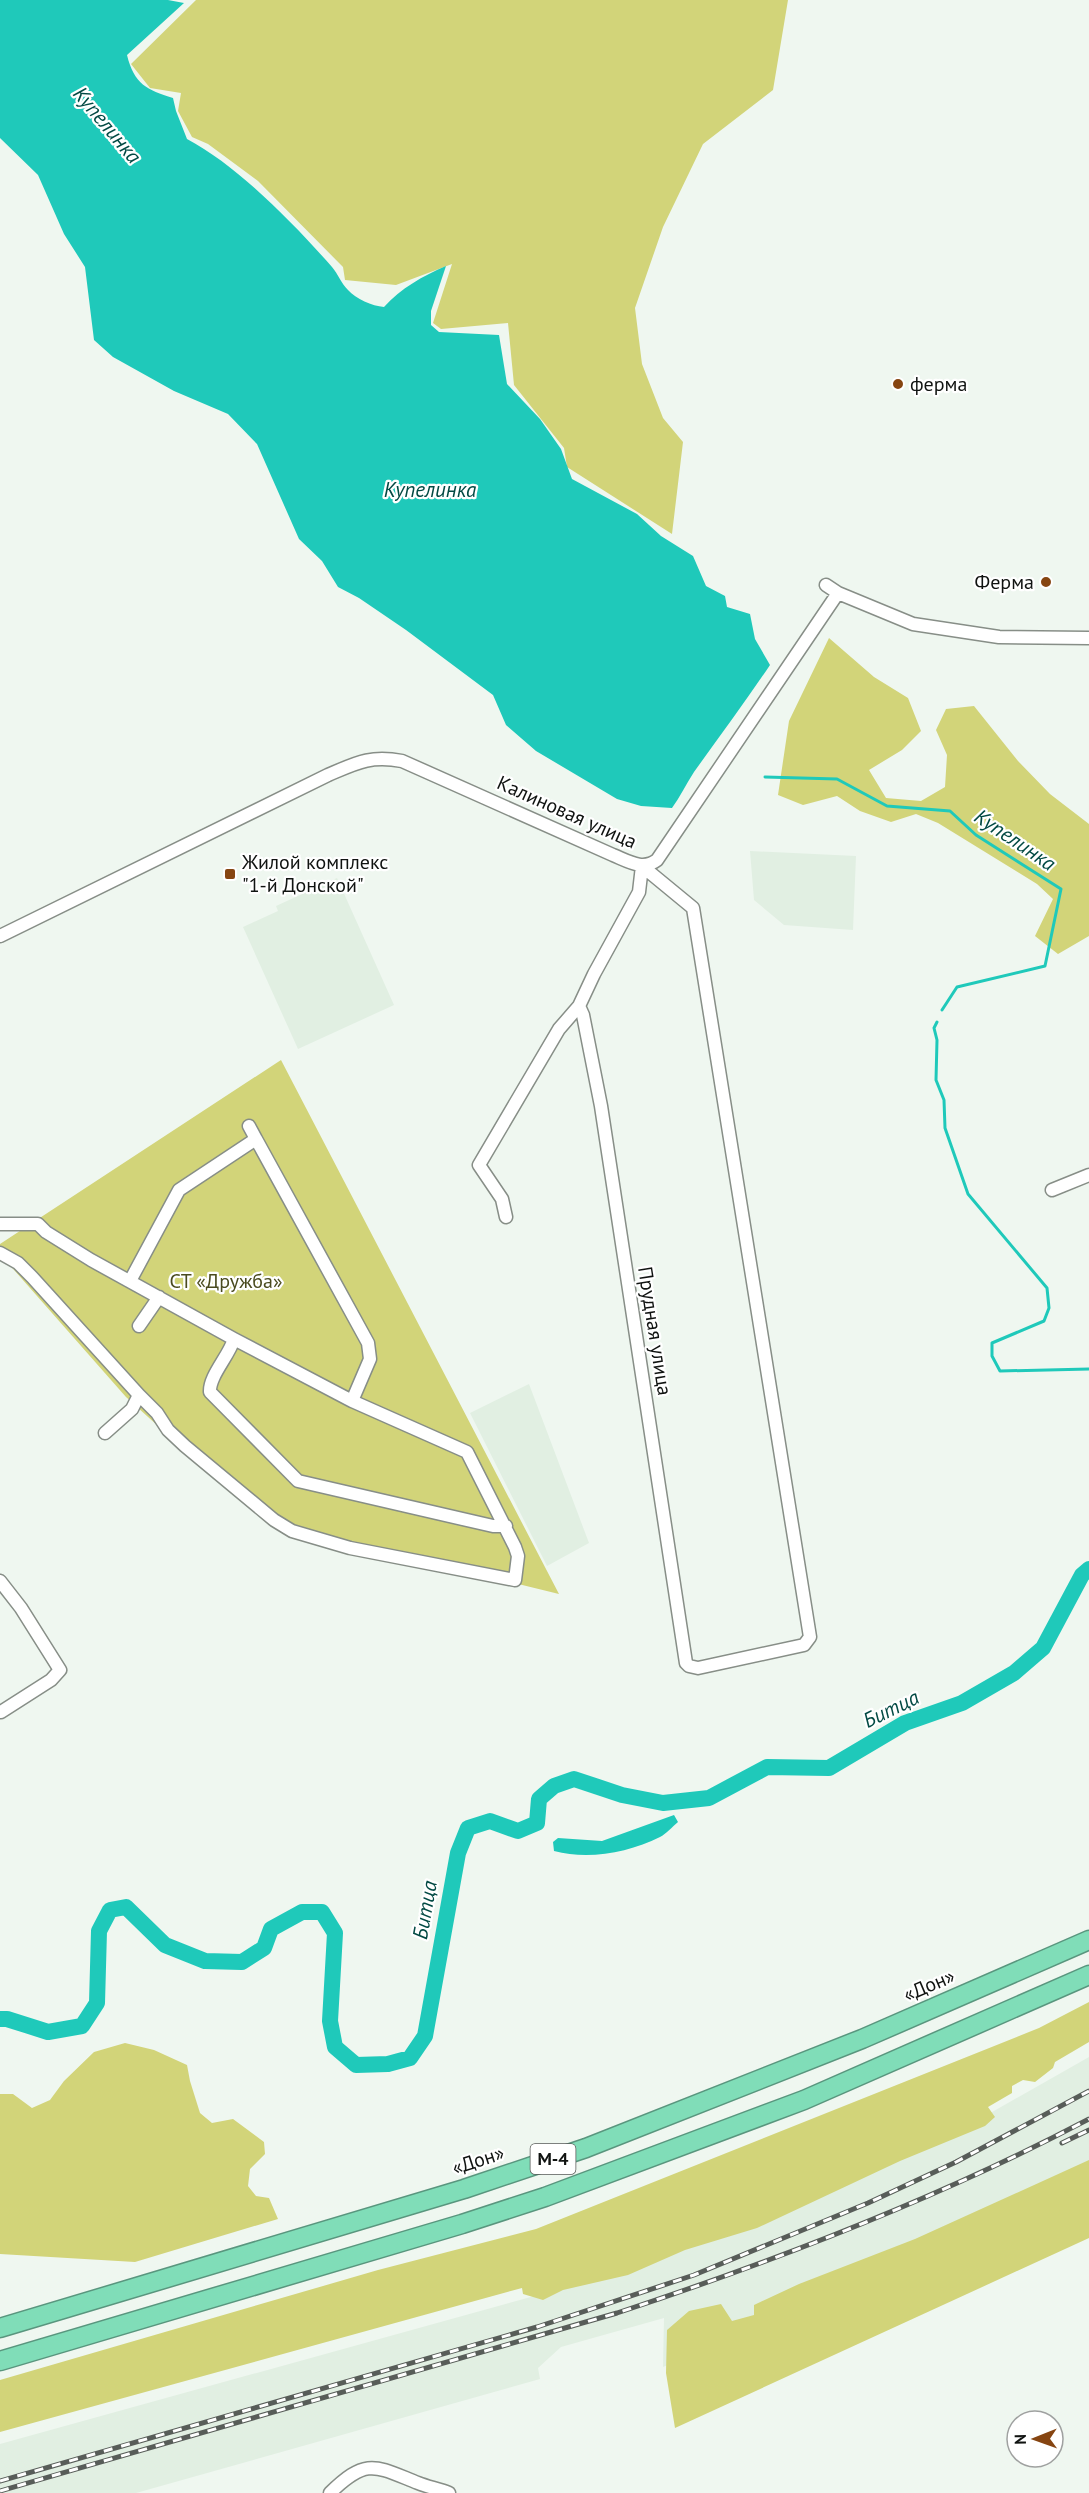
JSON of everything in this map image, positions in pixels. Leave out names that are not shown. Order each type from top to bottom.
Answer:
[{"type":"highway","name":"«Дон»","points":[[0,2328],[464,2189],[586,2148],[862,2038],[1089,1940]]},
{"type":"highway","name":"М-4","points":[[0,2361],[462,2224],[545,2197],[804,2100],[1089,1976]]},
{"type":"street","points":[[826,585],[838,593],[913,624],[999,637],[1089,638]]},
{"type":"street","name":"Калиновая улица","points":[[0,936],[328,775],[365,759],[373,758],[402,760],[578,840],[642,866],[651,864],[657,860],[838,593]]},
{"type":"street","points":[[506,1217],[502,1199],[479,1165],[559,1029],[579,1006],[639,892],[642,866]]},
{"type":"street","name":"Прудная улица","points":[[579,1006],[583,1015],[601,1106],[686,1663],[693,1668],[804,1645],[810,1637],[693,908],[642,866]]},
{"type":"street","points":[[249,1126],[368,1343],[370,1359],[352,1401]]},
{"type":"street","points":[[130,1281],[179,1190],[256,1139]]},
{"type":"street","points":[[1052,1190],[1089,1175]]},
{"type":"street","points":[[0,1224],[38,1224],[46,1232],[92,1260],[234,1339],[352,1401],[467,1452],[506,1526],[518,1556],[515,1580],[441,1567],[306,1537],[274,1520],[168,1430],[157,1413],[32,1276],[18,1263],[0,1253]]},
{"type":"street","points":[[139,1326],[159,1297]]},
{"type":"street","points":[[234,1339],[225,1361],[209,1385],[210,1392],[298,1481],[494,1526],[506,1526]]},
{"type":"street","points":[[105,1433],[132,1409],[139,1395]]},
{"type":"street","points":[[0,1581],[21,1608],[60,1671],[51,1680],[1,1712]]},
{"type":"street","points":[[330,2493],[357,2471],[374,2468],[393,2472],[449,2493]]},
{"type":"shaded area","points":[[750,851],[856,856],[853,930],[784,925],[754,900]]},
{"type":"shaded area","points":[[337,878],[394,1005],[298,1049],[243,927],[278,911],[276,906]]},
{"type":"shaded area","points":[[529,1384],[589,1543],[547,1566],[470,1413]]},
{"type":"shaded area","points":[[1089,2057],[1089,2182],[986,2235],[663,2367],[664,2318],[561,2347],[538,2368],[540,2379],[136,2493],[0,2493],[0,2444],[549,2292],[950,2136]]},
{"type":"green space","points":[[196,0],[788,0],[773,90],[703,144],[663,227],[635,308],[642,364],[663,418],[683,442],[672,534],[567,467],[564,448],[514,385],[508,323],[441,329],[433,323],[452,264],[396,285],[345,280],[343,267],[258,181],[208,144],[192,137],[178,111],[181,93],[150,88],[131,64]]},
{"type":"green space","points":[[829,638],[874,677],[908,698],[921,731],[902,750],[869,770],[886,798],[921,801],[945,787],[947,755],[936,730],[946,709],[974,706],[1018,761],[1050,794],[1089,824],[1089,936],[1058,954],[1035,936],[1053,899],[1037,884],[938,823],[916,814],[891,822],[860,811],[837,796],[803,805],[778,795],[789,721]]},
{"type":"green space","name":"СТ «Дружба»","points":[[281,1060],[559,1594],[294,1529],[191,1456],[126,1397],[0,1254],[0,1244]]},
{"type":"green space","points":[[1089,2002],[1089,2042],[1055,2062],[1053,2068],[1035,2082],[1023,2080],[1012,2086],[1012,2093],[988,2107],[995,2117],[985,2126],[900,2161],[757,2228],[685,2250],[628,2275],[563,2290],[543,2300],[523,2294],[522,2288],[0,2432],[0,2380],[378,2270],[536,2229],[1039,2028]]},
{"type":"green space","points":[[125,2043],[154,2050],[187,2065],[200,2113],[212,2123],[233,2119],[264,2142],[265,2154],[250,2169],[248,2186],[256,2196],[269,2198],[278,2219],[135,2262],[0,2254],[0,2094],[13,2094],[32,2108],[50,2100],[64,2081],[94,2052]]},
{"type":"green space","points":[[1089,2160],[1089,2238],[675,2428],[666,2373],[667,2330],[689,2311],[721,2304],[732,2321],[754,2315],[754,2305],[799,2284],[915,2239]]},
{"type":"water","name":"Купелинка","points":[[0,0],[168,0],[184,3],[127,55],[133,73],[143,84],[149,89],[173,98],[187,139],[226,164],[264,197],[317,251],[348,290],[364,302],[384,307],[413,283],[446,266],[431,311],[431,325],[439,332],[499,335],[507,384],[540,419],[561,449],[572,479],[637,514],[661,536],[693,556],[706,586],[725,596],[727,607],[750,614],[755,639],[770,665],[694,772],[672,808],[641,806],[617,799],[536,751],[506,725],[493,695],[406,630],[359,598],[338,587],[322,561],[299,539],[257,444],[228,414],[174,391],[113,357],[94,340],[85,267],[64,234],[38,175],[0,138]]},
{"type":"water","points":[[674,1815],[678,1822],[667,1832],[648,1843],[635,1847],[594,1855],[554,1851],[553,1842],[558,1838],[602,1841]]},
{"type":"waterway","name":"Купелинка","points":[[765,777],[837,779],[887,806],[950,811],[976,835],[1061,889],[1045,966],[957,987],[942,1010]]},
{"type":"waterway","name":"Купелинка","points":[[937,1022],[934,1028],[937,1040],[936,1080],[944,1100],[945,1128],[968,1194],[1047,1288],[1049,1308],[1044,1321],[992,1343],[992,1356],[1000,1371],[1089,1369]]},
{"type":"waterway","name":"Битца","points":[[0,2019],[7,2019],[48,2032],[82,2026],[97,2003],[99,1931],[110,1910],[126,1907],[165,1945],[205,1961],[242,1962],[264,1948],[271,1929],[302,1912],[322,1912],[335,1933],[330,2021],[335,2047],[356,2065],[388,2064],[410,2058],[425,2036],[458,1853],[468,1828],[490,1821],[518,1831],[537,1823],[539,1799],[554,1786],[574,1779],[622,1795],[663,1803],[709,1798],[767,1767],[829,1768],[905,1723],[962,1703],[1014,1673],[1043,1648],[1082,1575],[1089,1569]]},
{"type":"railway","points":[[0,2481],[537,2327],[694,2275],[868,2203],[956,2162],[1089,2091]]},
{"type":"railway","points":[[0,2491],[617,2313],[677,2293],[857,2226],[975,2175],[1089,2119]]},
{"type":"railway","points":[[1062,2143],[1089,2130]]},
{"type":"place","name":"ферма","points":[[898,384]]},
{"type":"place","name":"Ферма","points":[[1046,582]]},
{"type":"place","name":"Жилой комплекс \"1-й Донской\"","points":[[230,874]]}]
